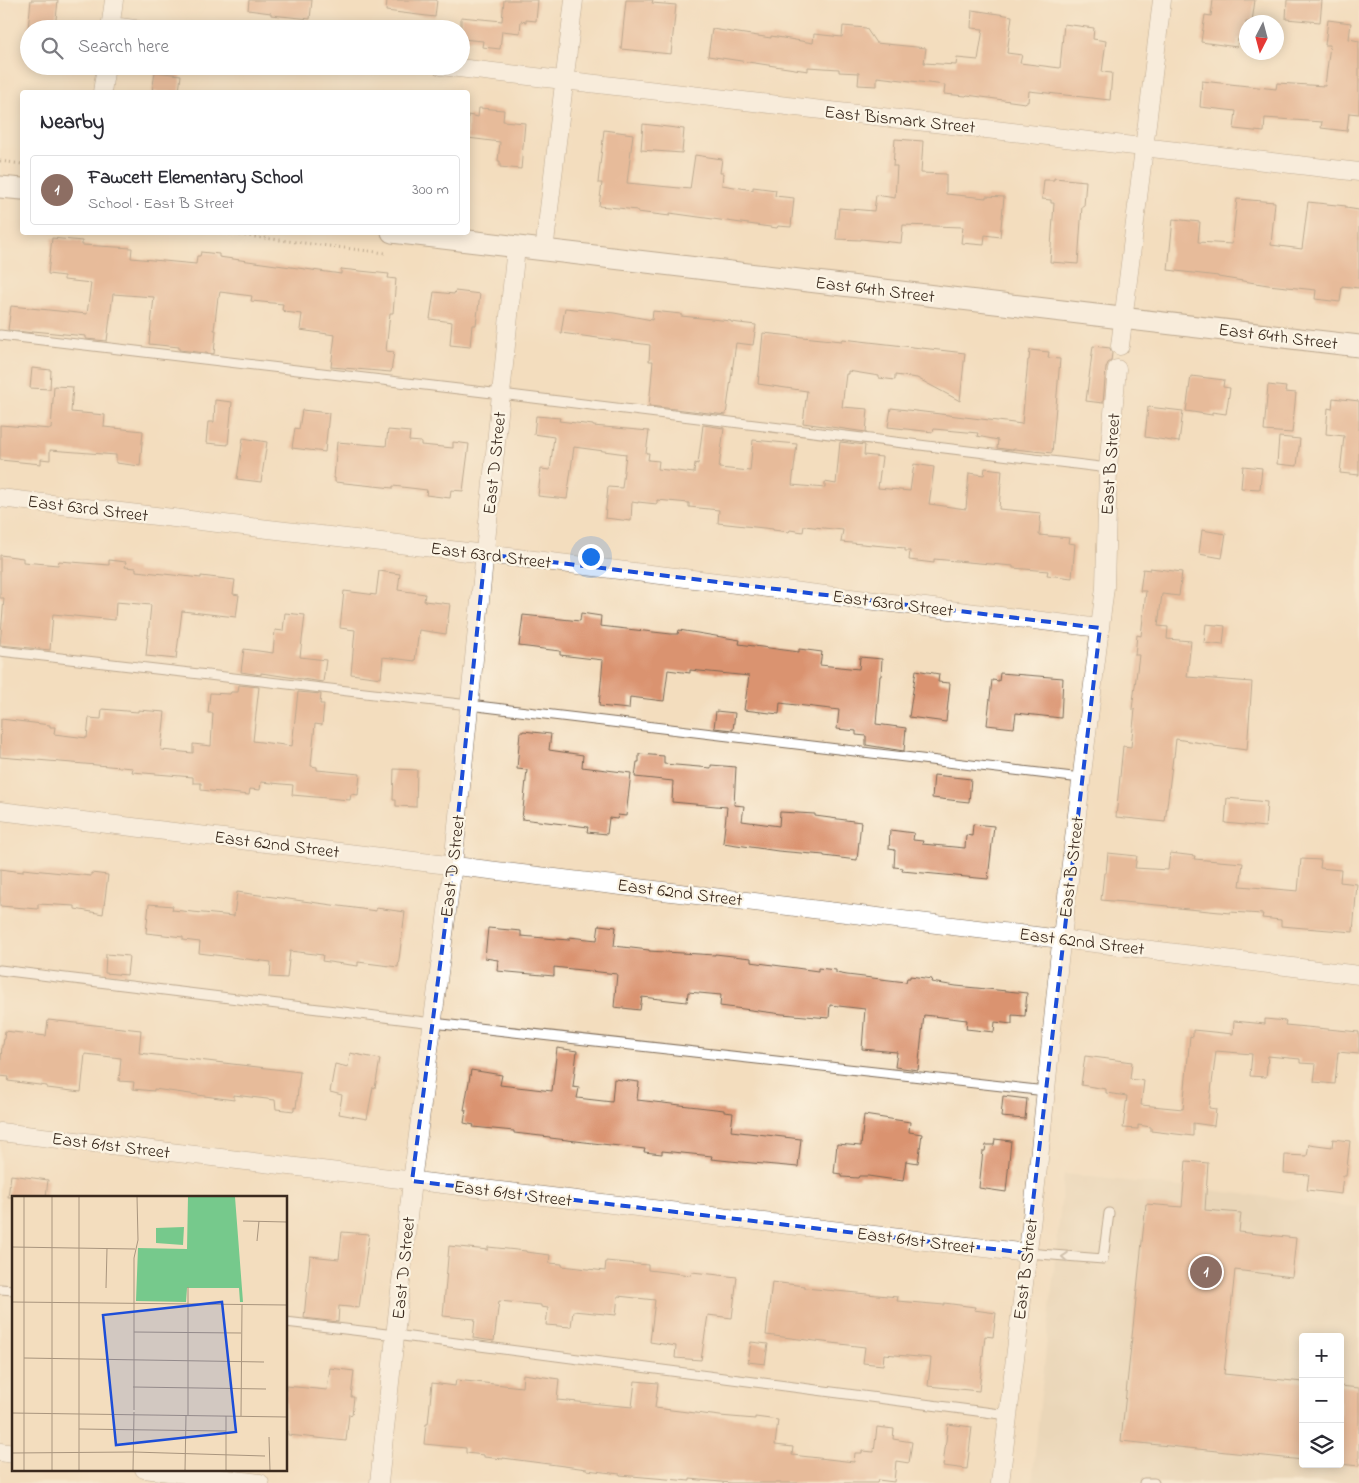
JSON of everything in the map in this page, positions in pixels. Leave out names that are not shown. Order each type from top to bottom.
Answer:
[{"type":"street","points":[[112,20],[114,0]]},
{"type":"street","points":[[544,251],[574,0]]},
{"type":"street","points":[[1120,346],[1162,0]]},
{"type":"street","name":"East Bismark Street","points":[[470,70],[1359,172]]},
{"type":"street","points":[[102,90],[105,75]]},
{"type":"street","points":[[0,187],[20,190]]},
{"type":"street","name":"East 64th Street","points":[[417,235],[1359,346]]},
{"type":"street","name":"East D Street","points":[[379,1483],[412,1181],[453,865],[516,247]]},
{"type":"street","name":"East B Street","points":[[1000,1483],[1062,938],[1105,587],[1108,468],[1117,369]]},
{"type":"street","name":"East 63rd Street","points":[[0,498],[1100,628]]},
{"type":"street","name":"East 62nd Street","points":[[0,812],[1359,975]]},
{"type":"street","name":"East 61st Street","points":[[0,1132],[1027,1254]]},
{"type":"street","points":[[152,1470],[260,1483]]},
{"type":"lane","points":[[0,335],[1108,468]]},
{"type":"lane","points":[[0,651],[1082,778]]},
{"type":"lane","points":[[0,970],[433,1022],[1046,1091]]},
{"type":"lane","points":[[1027,1254],[1103,1259],[1109,1213]]},
{"type":"lane","points":[[288,1322],[1008,1414]]},
{"type":"lane","points":[[1144,1483],[1154,1483]]},
{"type":"path","points":[[0,161],[20,164]]},
{"type":"highlighted area","points":[[485,554],[1100,628],[1027,1253],[412,1181],[453,865]]},
{"type":"shaded area","points":[[1064,1174],[1359,1207],[1359,1483],[1032,1483]]},
{"type":"building","points":[[31,0],[58,0],[56,20],[29,20]]},
{"type":"building","points":[[249,0],[312,0],[310,19],[271,15],[271,13],[248,10]]},
{"type":"building","points":[[387,0],[437,0],[435,17],[386,11]]},
{"type":"building","points":[[504,0],[538,0],[536,21],[521,21],[520,33],[502,31],[500,49],[482,47],[483,41],[470,40],[470,20],[461,20],[461,17],[502,21]]},
{"type":"building","points":[[626,0],[653,0],[652,3],[676,5],[671,54],[621,49]]},
{"type":"building","points":[[1213,0],[1255,0],[1253,15],[1239,15],[1237,47],[1201,42],[1205,15],[1211,16]]},
{"type":"building","points":[[1287,0],[1322,0],[1320,22],[1286,19]]},
{"type":"building","points":[[972,10],[1012,16],[1007,53],[1022,55],[1020,63],[1060,68],[1064,24],[1094,28],[1093,39],[1106,41],[1102,72],[1112,73],[1110,100],[1029,91],[1028,102],[1025,103],[967,95],[944,94],[945,85],[877,77],[877,86],[858,85],[859,73],[839,72],[839,69],[808,67],[808,71],[708,56],[712,29],[813,43],[814,34],[842,37],[843,26],[866,28],[876,43],[926,48],[924,63],[956,65],[957,58],[978,60],[983,29],[971,28]]},
{"type":"building","points":[[1328,20],[1351,23],[1349,39],[1359,41],[1359,114],[1349,113],[1347,131],[1321,128],[1322,122],[1265,118],[1264,132],[1234,129],[1236,111],[1200,107],[1202,81],[1276,89],[1277,83],[1325,86],[1330,45],[1325,45]]},
{"type":"building","points":[[155,75],[181,75],[179,90],[152,90]]},
{"type":"building","points":[[479,108],[504,110],[503,121],[525,123],[521,169],[500,167],[500,161],[498,161],[500,142],[470,138],[470,115],[478,117]]},
{"type":"building","points":[[643,124],[684,129],[682,153],[641,150]]},
{"type":"building","points":[[604,130],[633,134],[627,183],[690,189],[695,155],[722,159],[720,173],[723,173],[722,185],[753,190],[753,187],[776,190],[775,196],[794,198],[791,227],[778,226],[777,228],[670,213],[670,216],[599,206],[602,183],[598,183]]},
{"type":"building","points":[[895,139],[923,141],[921,173],[946,174],[946,194],[986,198],[986,196],[1004,197],[1000,237],[985,235],[984,245],[961,243],[963,227],[903,225],[901,243],[861,239],[836,239],[839,208],[874,211],[876,195],[895,198],[897,166],[893,166]]},
{"type":"building","points":[[1054,178],[1086,181],[1084,206],[1082,206],[1078,264],[1050,262],[1054,203],[1051,203],[1051,200],[1042,199],[1044,180],[1054,180]]},
{"type":"building","points":[[1237,199],[1275,202],[1271,245],[1302,249],[1308,202],[1346,206],[1346,208],[1359,210],[1359,288],[1342,286],[1340,302],[1315,299],[1316,290],[1168,270],[1173,219],[1200,222],[1198,242],[1232,244]]},
{"type":"building","points":[[52,238],[82,241],[82,245],[132,248],[131,258],[196,264],[197,256],[200,256],[201,252],[219,254],[219,257],[341,274],[341,269],[389,274],[388,278],[396,279],[393,313],[390,313],[386,351],[394,352],[391,372],[331,367],[335,335],[300,330],[302,314],[284,312],[282,310],[283,304],[251,301],[252,296],[220,292],[214,330],[216,330],[214,354],[179,350],[179,347],[149,344],[154,297],[113,294],[107,341],[86,339],[86,336],[8,330],[11,306],[87,314],[91,283],[64,280],[64,276],[48,274]]},
{"type":"building","points":[[455,291],[480,294],[476,325],[472,325],[470,347],[450,345],[452,322],[430,319],[434,292],[454,294]]},
{"type":"building","points":[[565,308],[614,313],[652,320],[653,311],[756,325],[753,345],[736,343],[726,415],[649,406],[653,361],[649,361],[650,345],[561,333]]},
{"type":"building","points":[[763,333],[842,341],[843,339],[965,353],[960,401],[917,378],[895,375],[895,380],[848,371],[842,407],[868,409],[866,432],[803,423],[807,391],[758,384]]},
{"type":"building","points":[[1093,346],[1110,348],[1112,353],[1111,361],[1106,368],[1103,403],[1086,401]]},
{"type":"building","points":[[1030,350],[1049,352],[1048,358],[1060,359],[1052,453],[997,448],[998,440],[977,436],[978,433],[934,429],[933,432],[888,427],[891,408],[1022,424]]},
{"type":"building","points":[[32,368],[51,370],[50,389],[30,388]]},
{"type":"building","points":[[1191,376],[1224,380],[1223,387],[1230,388],[1226,414],[1212,412],[1212,415],[1186,411]]},
{"type":"building","points":[[1268,385],[1286,387],[1285,392],[1296,393],[1292,433],[1264,431]]},
{"type":"building","points":[[54,386],[73,387],[71,412],[105,415],[104,427],[143,431],[140,466],[116,463],[116,455],[50,450],[50,460],[41,459],[41,464],[0,460],[0,425],[51,429]]},
{"type":"building","points":[[1333,398],[1359,401],[1359,475],[1340,473],[1344,436],[1326,434],[1328,408],[1332,409]]},
{"type":"building","points":[[215,400],[232,402],[228,445],[206,443],[208,422],[214,422]]},
{"type":"building","points":[[1148,407],[1183,411],[1179,442],[1145,437]]},
{"type":"building","points":[[302,410],[329,413],[325,452],[292,448],[295,428],[299,429]]},
{"type":"building","points":[[536,416],[560,418],[559,421],[593,426],[649,431],[646,453],[649,453],[648,460],[659,461],[658,469],[694,473],[695,463],[698,464],[703,425],[724,428],[719,468],[750,471],[753,440],[797,444],[792,485],[825,488],[825,482],[836,484],[840,442],[865,445],[864,455],[882,457],[878,488],[910,491],[914,464],[934,467],[929,504],[966,509],[969,473],[984,475],[985,468],[1002,470],[999,509],[1041,513],[1039,535],[1069,538],[1068,543],[1075,544],[1072,578],[1047,575],[1048,571],[1013,568],[1013,566],[934,559],[934,563],[909,560],[910,551],[905,551],[905,548],[841,542],[843,530],[804,526],[803,532],[790,530],[789,532],[718,523],[719,510],[689,507],[689,503],[657,500],[657,504],[632,502],[631,521],[605,518],[608,487],[622,488],[626,454],[574,447],[567,499],[538,496],[541,469],[550,470],[554,437],[534,434]]},
{"type":"building","points":[[388,430],[410,432],[409,441],[421,442],[421,445],[453,448],[453,442],[469,444],[463,491],[451,490],[450,498],[426,495],[427,490],[335,482],[337,442],[386,446]]},
{"type":"building","points":[[1279,437],[1300,439],[1297,466],[1277,464]]},
{"type":"building","points":[[243,438],[267,442],[261,482],[237,479]]},
{"type":"building","points":[[1243,466],[1262,468],[1260,489],[1241,488]]},
{"type":"building","points":[[1202,530],[1226,534],[1222,558],[1199,554]]},
{"type":"building","points":[[0,555],[23,558],[23,562],[58,565],[59,561],[109,565],[109,560],[126,562],[125,567],[136,568],[136,571],[235,580],[233,594],[239,595],[236,617],[182,611],[176,659],[146,656],[151,605],[116,602],[115,620],[53,614],[50,650],[0,645],[4,598],[0,598]]},
{"type":"building","points":[[1150,568],[1182,572],[1179,596],[1162,594],[1158,626],[1168,627],[1167,639],[1191,641],[1187,677],[1252,682],[1247,750],[1176,739],[1165,822],[1116,817],[1123,746],[1131,747],[1135,709],[1132,709],[1139,655],[1135,655],[1137,635],[1141,636],[1146,591],[1140,591],[1143,569],[1150,570]]},
{"type":"building","points":[[379,571],[400,574],[398,590],[425,594],[424,601],[450,604],[446,634],[419,630],[415,661],[383,657],[381,678],[351,674],[355,630],[340,628],[344,591],[376,595]]},
{"type":"building","points":[[285,613],[305,615],[300,657],[326,660],[323,682],[241,672],[244,649],[273,653],[275,630],[283,631]]},
{"type":"building","points":[[581,613],[601,616],[600,626],[671,634],[678,634],[679,630],[740,640],[739,644],[799,652],[799,649],[822,652],[820,665],[859,669],[860,657],[882,659],[876,724],[906,728],[904,751],[866,745],[866,736],[856,735],[856,731],[837,729],[839,710],[780,703],[779,714],[744,710],[749,676],[690,670],[690,673],[668,670],[664,701],[630,697],[629,709],[599,706],[603,660],[560,655],[560,651],[519,646],[523,615],[580,621]]},
{"type":"building","points":[[1206,624],[1225,626],[1223,645],[1204,643]]},
{"type":"building","points":[[916,670],[939,674],[938,682],[950,683],[946,722],[909,717]]},
{"type":"building","points":[[1000,673],[1063,678],[1061,718],[1016,713],[1014,728],[987,725],[992,680],[999,681]]},
{"type":"building","points":[[239,685],[259,687],[253,741],[292,746],[298,692],[321,694],[320,704],[324,704],[322,725],[315,724],[311,766],[317,767],[317,770],[360,774],[358,795],[351,794],[350,800],[292,795],[293,785],[261,782],[260,790],[250,789],[249,795],[201,790],[201,783],[193,783],[193,777],[132,772],[133,768],[0,757],[1,719],[50,725],[50,727],[55,727],[54,734],[87,738],[89,718],[101,719],[102,709],[165,712],[161,750],[193,753],[193,744],[211,746],[213,713],[208,713],[210,693],[230,694],[231,692],[238,692]]},
{"type":"building","points":[[716,711],[735,713],[733,730],[714,728]]},
{"type":"building","points":[[520,732],[551,734],[549,750],[583,755],[582,767],[631,773],[626,816],[618,815],[617,819],[609,818],[607,834],[587,832],[588,827],[522,819],[527,770],[517,769]]},
{"type":"building","points":[[639,754],[664,756],[664,764],[711,768],[711,765],[736,767],[734,805],[744,806],[742,821],[779,826],[780,812],[815,814],[815,816],[861,822],[857,860],[723,843],[727,807],[672,802],[673,781],[635,777]]},
{"type":"building","points":[[394,769],[417,770],[416,807],[396,806],[396,800],[393,800]]},
{"type":"building","points":[[934,775],[971,779],[969,802],[932,798]]},
{"type":"building","points":[[1227,798],[1267,802],[1265,827],[1225,823]]},
{"type":"building","points":[[973,824],[994,826],[988,879],[902,871],[903,868],[894,867],[895,850],[889,849],[890,830],[914,833],[913,840],[923,841],[922,844],[965,848],[966,835],[972,836]]},
{"type":"building","points":[[1108,853],[1137,856],[1135,868],[1168,870],[1170,853],[1195,856],[1194,859],[1243,863],[1240,886],[1298,891],[1301,859],[1321,860],[1320,868],[1341,870],[1340,882],[1357,884],[1353,932],[1281,926],[1281,920],[1262,918],[1263,914],[1230,913],[1101,900]]},
{"type":"building","points":[[0,869],[23,872],[23,869],[91,876],[91,873],[108,875],[103,914],[75,909],[75,906],[38,904],[38,909],[0,906]]},
{"type":"building","points":[[237,892],[376,911],[376,908],[405,912],[398,967],[358,962],[358,966],[322,961],[323,955],[290,951],[287,978],[270,977],[271,962],[199,953],[200,942],[183,940],[183,937],[146,933],[149,904],[173,906],[172,910],[234,916]]},
{"type":"building","points":[[599,925],[616,927],[614,946],[649,951],[715,954],[751,958],[751,962],[818,971],[818,968],[836,970],[836,973],[847,975],[906,982],[910,976],[932,979],[931,982],[956,986],[1027,993],[1025,1016],[1012,1015],[1012,1024],[995,1022],[994,1032],[966,1029],[967,1020],[924,1015],[918,1070],[895,1067],[897,1052],[862,1049],[865,1009],[830,1005],[829,1018],[782,1014],[720,1006],[721,995],[688,992],[687,1002],[642,997],[640,1010],[614,1007],[617,974],[554,967],[554,976],[497,971],[498,960],[485,958],[488,928],[521,931],[521,936],[569,940],[569,937],[597,940]]},
{"type":"building","points":[[106,954],[129,956],[127,975],[105,973]]},
{"type":"building","points":[[1265,1019],[1286,1021],[1285,1025],[1359,1032],[1359,1054],[1338,1052],[1335,1084],[1314,1082],[1316,1064],[1300,1063],[1300,1059],[1268,1056],[1266,1077],[1250,1076],[1252,1054],[1216,1051],[1209,1108],[1216,1109],[1214,1126],[1193,1123],[1193,1136],[1151,1131],[1151,1127],[1138,1125],[1138,1129],[1123,1128],[1127,1096],[1106,1093],[1106,1089],[1081,1085],[1085,1056],[1132,1062],[1130,1079],[1144,1081],[1141,1105],[1183,1109],[1190,1036],[1193,1037],[1193,1030],[1233,1034],[1234,1021],[1265,1024]]},
{"type":"building","points":[[48,1020],[141,1030],[139,1053],[300,1072],[296,1108],[294,1107],[294,1111],[276,1109],[275,1100],[234,1095],[234,1100],[154,1089],[154,1091],[133,1089],[134,1082],[119,1081],[121,1058],[85,1054],[81,1092],[8,1081],[9,1077],[0,1076],[5,1031],[46,1036]]},
{"type":"building","points":[[557,1048],[577,1051],[573,1087],[579,1088],[577,1098],[612,1102],[614,1079],[639,1082],[637,1100],[724,1110],[724,1112],[733,1113],[731,1131],[801,1139],[798,1167],[711,1159],[712,1156],[662,1151],[662,1154],[644,1152],[645,1149],[514,1133],[514,1131],[473,1127],[474,1125],[464,1123],[466,1110],[464,1110],[471,1070],[502,1075],[500,1085],[552,1091]]},
{"type":"building","points":[[350,1053],[380,1059],[367,1119],[339,1114],[342,1095],[330,1092],[335,1064],[348,1067]]},
{"type":"building","points":[[1003,1096],[1027,1099],[1025,1119],[1001,1117]]},
{"type":"building","points":[[864,1115],[910,1122],[909,1132],[922,1134],[918,1163],[906,1161],[903,1181],[868,1176],[859,1176],[858,1178],[842,1177],[842,1174],[834,1173],[837,1144],[861,1146]]},
{"type":"building","points":[[995,1139],[1011,1141],[1006,1192],[979,1188],[983,1151],[985,1151],[986,1145],[994,1145]]},
{"type":"building","points":[[1333,1139],[1350,1141],[1346,1176],[1343,1176],[1341,1194],[1307,1190],[1309,1175],[1284,1173],[1285,1155],[1307,1156],[1309,1144],[1332,1147]]},
{"type":"building","points":[[1186,1161],[1208,1163],[1205,1210],[1241,1213],[1239,1232],[1296,1238],[1292,1277],[1235,1270],[1224,1374],[1299,1382],[1299,1460],[1121,1441],[1146,1204],[1182,1207]]},
{"type":"building","points":[[11,1175],[48,1180],[46,1196],[8,1197]]},
{"type":"building","points":[[342,1232],[369,1234],[359,1308],[339,1306],[338,1322],[304,1318],[310,1256],[339,1259]]},
{"type":"building","points":[[449,1246],[488,1250],[488,1247],[526,1251],[550,1255],[549,1263],[605,1271],[606,1261],[648,1265],[648,1270],[691,1275],[692,1272],[737,1277],[732,1318],[708,1315],[701,1360],[675,1358],[676,1346],[650,1342],[655,1300],[618,1296],[616,1315],[573,1311],[571,1327],[546,1325],[548,1308],[541,1307],[541,1305],[499,1301],[494,1341],[473,1338],[475,1319],[443,1316]]},
{"type":"building","points":[[772,1282],[805,1286],[805,1288],[898,1297],[897,1301],[944,1305],[944,1303],[975,1307],[974,1310],[996,1313],[993,1337],[985,1336],[979,1391],[928,1386],[931,1358],[884,1354],[883,1365],[863,1363],[865,1347],[766,1335]]},
{"type":"building","points":[[751,1342],[768,1344],[765,1364],[748,1362]]},
{"type":"building","points":[[330,1368],[354,1371],[351,1397],[354,1397],[352,1415],[349,1414],[346,1441],[288,1435],[288,1386],[327,1390]]},
{"type":"building","points":[[523,1374],[559,1379],[557,1400],[632,1407],[635,1381],[658,1383],[655,1408],[720,1416],[778,1420],[775,1445],[793,1447],[792,1455],[854,1462],[855,1453],[862,1453],[862,1451],[874,1452],[877,1427],[894,1429],[893,1439],[912,1442],[909,1463],[896,1461],[894,1482],[878,1480],[877,1483],[731,1483],[620,1475],[587,1469],[484,1457],[484,1455],[466,1453],[466,1448],[424,1444],[432,1383],[455,1386],[456,1380],[522,1387]]},
{"type":"building","points":[[1344,1386],[1359,1388],[1359,1466],[1344,1464]]},
{"type":"building","points":[[948,1424],[972,1427],[967,1469],[943,1466]]},
{"type":"place","name":"Fawcett Elementary School","points":[[1206,1272]]}]
